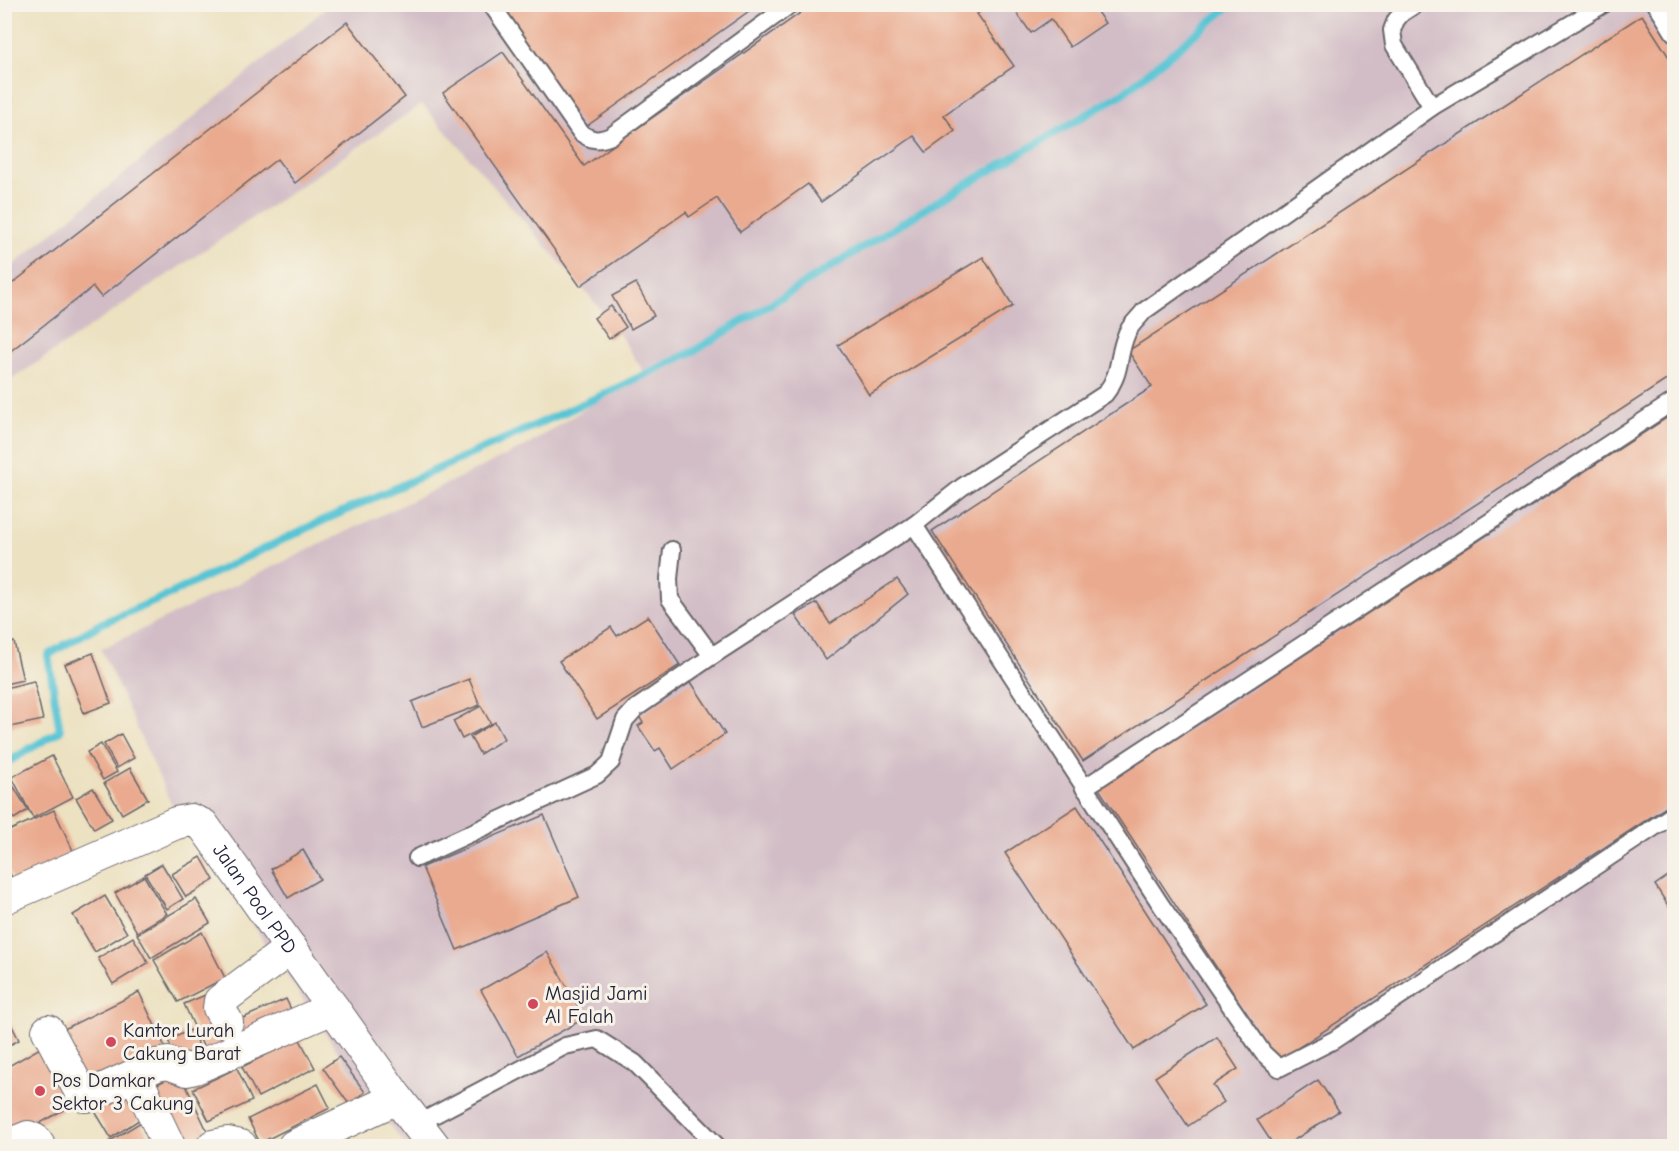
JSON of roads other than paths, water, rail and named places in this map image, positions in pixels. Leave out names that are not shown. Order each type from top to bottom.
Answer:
[{"type":"street","name":"Jalan Pool PPD","points":[[4,898],[176,823],[191,820],[203,825],[397,1098],[426,1135]]},
{"type":"street","points":[[227,1022],[219,1008],[220,1001],[291,948]]},
{"type":"street","points":[[48,1031],[84,1096],[95,1094],[157,1065],[168,1063],[187,1070],[195,1068],[333,1008]]},
{"type":"street","points":[[135,1076],[169,1146]]},
{"type":"street","points":[[294,1146],[397,1098]]},
{"type":"street","points":[[5,1145],[28,1137],[35,1140],[39,1146]]},
{"type":"street","points":[[213,1146],[228,1143],[241,1146]]},
{"type":"lane","points":[[491,4],[581,134],[591,140],[601,140],[611,136],[791,4]]},
{"type":"lane","points":[[1416,4],[1396,20],[1392,30],[1394,45],[1432,107]]},
{"type":"lane","points":[[417,858],[597,776],[612,762],[625,720],[635,709],[712,656],[914,525],[963,487],[1105,394],[1114,382],[1119,369],[1120,353],[1128,330],[1144,311],[1432,107],[1604,4]]},
{"type":"lane","points":[[1656,4],[1674,33]]},
{"type":"lane","points":[[1084,788],[1674,401]]},
{"type":"lane","points":[[914,525],[1161,905],[1263,1053],[1279,1068],[1334,1040],[1674,814]]},
{"type":"lane","points":[[672,550],[669,579],[670,599],[712,656]]},
{"type":"lane","points":[[426,1135],[565,1046],[597,1039],[635,1062],[717,1146]]},
{"type":"waterway","points":[[4,764],[60,731],[48,655],[102,623],[162,598],[311,526],[596,398],[694,351],[940,200],[1122,94],[1232,4]]},
{"type":"place","name":"Masjid Jami Al Falah","points":[[533,1004]]},
{"type":"place","name":"Kantor Lurah Cakung Barat","points":[[111,1042]]},
{"type":"place","name":"Pos Damkar Sektor 3 Cakung","points":[[40,1091]]}]
